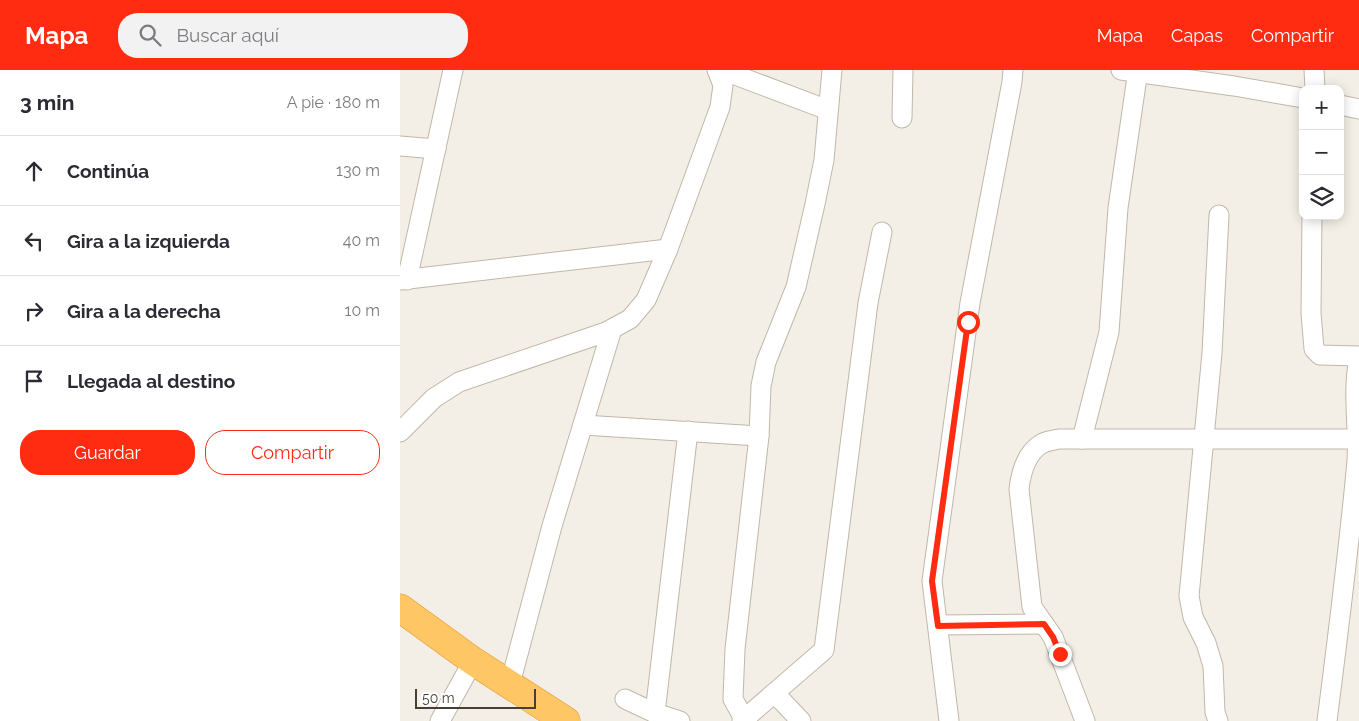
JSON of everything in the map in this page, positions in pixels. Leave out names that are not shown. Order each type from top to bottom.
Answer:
[{"type":"highway","points":[[400,608],[473,661],[566,721]]},
{"type":"street","points":[[453,70],[404,280],[668,249]]},
{"type":"street","points":[[402,428],[434,398],[459,382],[612,329],[630,320],[646,300],[668,249],[720,106],[723,85],[717,70]]},
{"type":"street","points":[[722,70],[828,110]]},
{"type":"street","points":[[832,70],[824,160],[796,287],[766,362],[761,386],[759,436],[735,649],[733,699],[743,720],[824,650],[868,303],[882,232]]},
{"type":"street","points":[[902,118],[903,70]]},
{"type":"street","points":[[949,721],[932,581],[970,303],[1013,70]]},
{"type":"street","points":[[1314,70],[1314,85]]},
{"type":"street","points":[[1082,439],[1109,332],[1118,208],[1132,71],[1236,78],[1299,97]]},
{"type":"street","points":[[1344,106],[1359,109]]},
{"type":"street","points":[[400,146],[436,149]]},
{"type":"street","points":[[1218,721],[1215,712],[1213,666],[1206,643],[1193,617],[1189,596],[1212,353],[1219,215]]},
{"type":"street","points":[[1312,220],[1311,313],[1314,349],[1320,355],[1359,357],[1355,376],[1358,414],[1356,470],[1328,721]]},
{"type":"street","points":[[510,684],[552,526],[612,329]]},
{"type":"street","points":[[583,425],[759,436]]},
{"type":"street","points":[[655,713],[688,431]]},
{"type":"street","points":[[1085,721],[1053,637],[1032,607],[1019,489],[1021,470],[1033,452],[1043,443],[1059,439],[1358,439]]},
{"type":"street","points":[[938,626],[1044,624]]},
{"type":"street","points":[[440,721],[473,661]]},
{"type":"street","points":[[773,694],[801,721]]},
{"type":"street","points":[[625,700],[680,721]]},
{"type":"route","points":[[968,322],[932,581],[938,626],[1044,624],[1053,637],[1060,654]]}]
